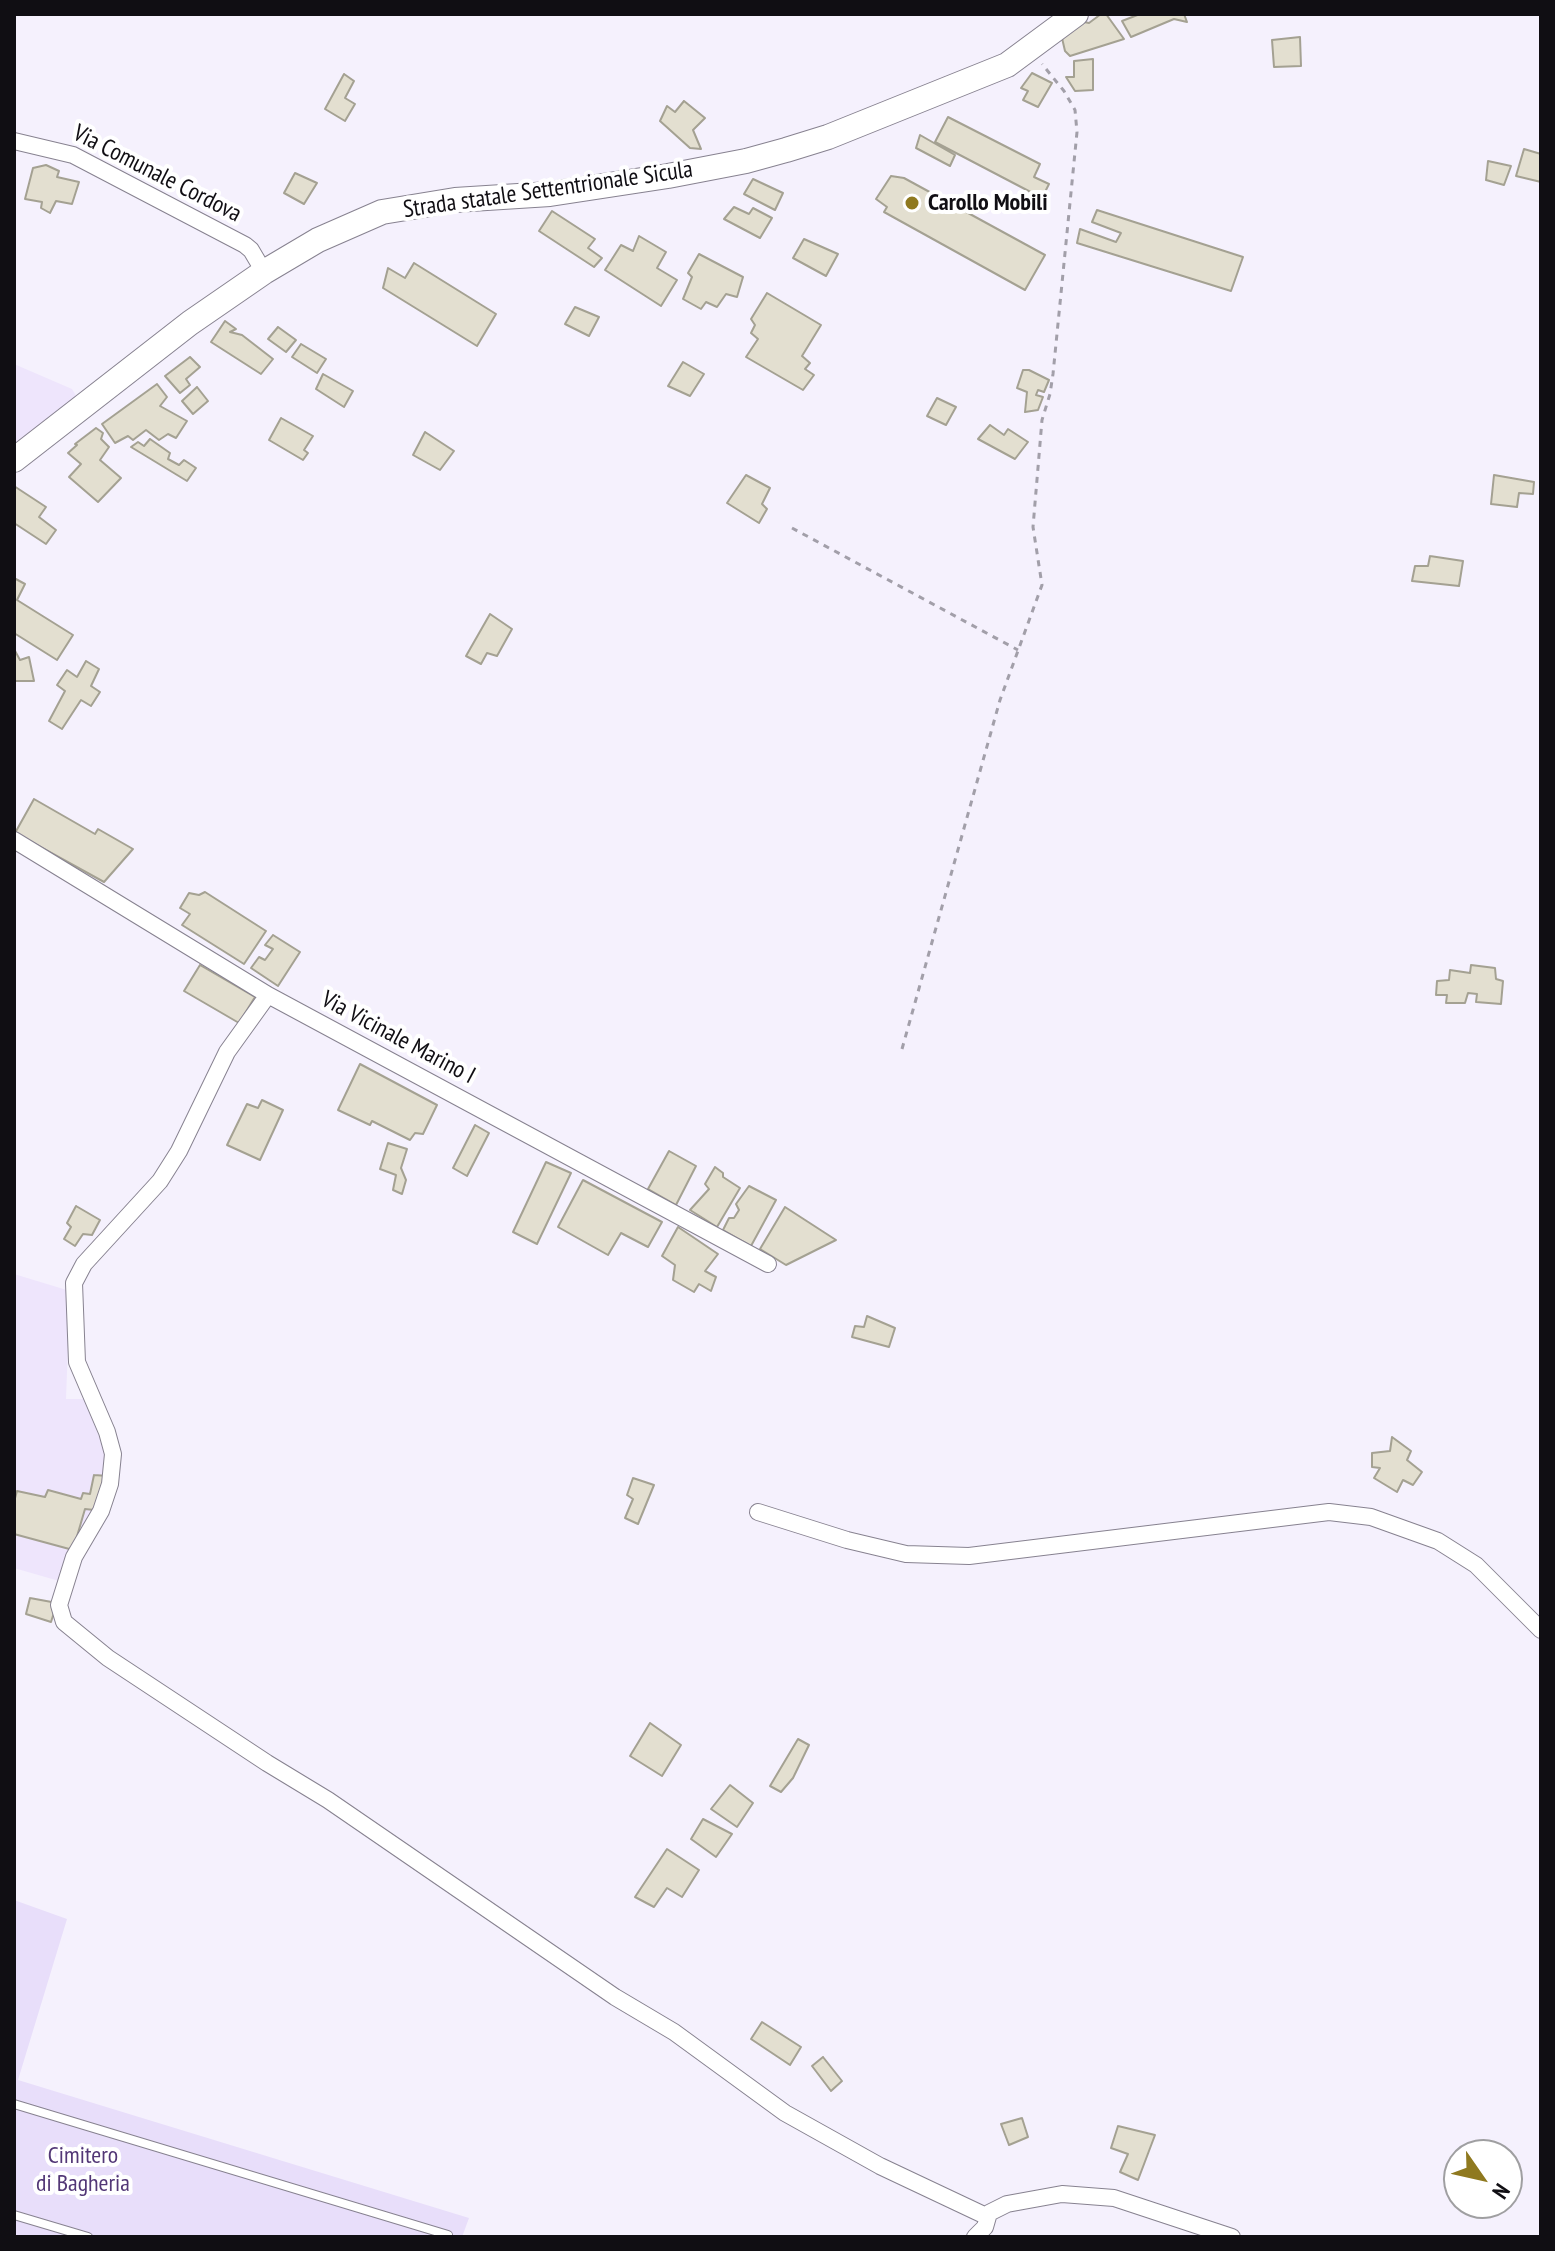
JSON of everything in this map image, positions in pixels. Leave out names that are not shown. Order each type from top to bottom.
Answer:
[{"type":"main road","name":"Strada statale Settentrionale Sicula","points":[[14,460],[190,323],[264,272],[318,240],[382,212],[455,200],[550,194],[668,176],[786,150],[828,137],[1007,65],[1076,14]]},
{"type":"street","name":"Via Comunale Cordova","points":[[14,141],[73,155],[245,245],[264,272]]},
{"type":"street","name":"Via Vicinale Marino I","points":[[14,840],[268,995],[768,1264]]},
{"type":"street","points":[[268,995],[227,1052],[179,1151],[160,1181],[84,1264],[74,1283],[77,1362],[107,1432],[113,1454],[110,1484],[101,1511],[74,1557],[59,1605],[64,1622],[108,1658],[328,1800],[615,1997],[674,2032],[785,2113],[880,2166],[988,2217]]},
{"type":"street","points":[[758,1512],[847,1540],[906,1554],[969,1556],[1329,1512],[1371,1517],[1438,1541],[1476,1565],[1541,1630]]},
{"type":"street","points":[[975,2237],[985,2227],[989,2213],[1007,2204],[1062,2194],[1114,2198],[1232,2237]]},
{"type":"lane","points":[[14,2104],[447,2237]]},
{"type":"lane","points":[[14,2215],[88,2237]]},
{"type":"path","points":[[902,1049],[1000,700],[1042,585],[1033,527],[1042,420],[1053,374],[1077,132],[1075,110],[1030,48]]},
{"type":"path","points":[[792,528],[1018,650]]},
{"type":"shaded area","points":[[14,364],[72,389],[78,399],[14,443]]},
{"type":"shaded area","points":[[14,1274],[70,1291],[66,1399],[84,1399],[104,1449],[104,1481],[73,1585],[14,1568]]},
{"type":"green space","name":"Cimitero di Bagheria","points":[[14,1900],[67,1919],[18,2080],[469,2218],[462,2237],[14,2237]]},
{"type":"building","points":[[1106,14],[1124,39],[1070,56],[1065,51],[1062,38]]},
{"type":"building","points":[[1140,14],[1184,14],[1187,22],[1174,19],[1131,37],[1122,21]]},
{"type":"building","points":[[1300,37],[1301,66],[1274,67],[1272,40]]},
{"type":"building","points":[[1093,59],[1093,90],[1075,91],[1066,77],[1074,77],[1074,61]]},
{"type":"building","points":[[1032,73],[1052,83],[1038,107],[1023,100],[1028,91],[1021,88]]},
{"type":"building","points":[[344,74],[354,81],[345,98],[355,104],[345,121],[325,109]]},
{"type":"building","points":[[684,101],[705,118],[693,130],[701,149],[690,148],[660,121],[667,106],[675,112]]},
{"type":"building","points":[[948,117],[1040,164],[1034,177],[1049,184],[1042,198],[935,142]]},
{"type":"building","points":[[920,135],[955,155],[950,166],[916,148]]},
{"type":"building","points":[[1524,149],[1541,154],[1541,182],[1516,176]]},
{"type":"building","points":[[1488,161],[1511,166],[1504,185],[1486,180]]},
{"type":"building","points":[[46,165],[59,171],[57,177],[79,182],[72,204],[56,201],[50,213],[41,208],[42,202],[25,199],[33,168]]},
{"type":"building","points":[[295,173],[317,183],[304,204],[284,193]]},
{"type":"building","points":[[891,176],[904,178],[1045,255],[1025,290],[884,212],[887,207],[876,199]]},
{"type":"building","points":[[753,179],[783,193],[775,210],[744,194]]},
{"type":"building","points":[[734,207],[749,214],[753,208],[772,218],[760,238],[724,219]]},
{"type":"building","points":[[1097,210],[1243,257],[1231,291],[1077,243],[1080,229],[1116,242],[1121,233],[1092,222]]},
{"type":"building","points":[[552,211],[595,239],[588,248],[602,258],[594,267],[539,231]]},
{"type":"building","points":[[639,236],[666,252],[657,268],[677,280],[661,306],[605,270],[621,245],[633,251]]},
{"type":"building","points":[[804,239],[838,254],[826,276],[793,258]]},
{"type":"building","points":[[699,254],[743,277],[737,297],[726,294],[717,307],[706,302],[701,309],[683,299],[692,277],[688,273]]},
{"type":"building","points":[[414,263],[496,314],[477,346],[383,288],[388,268],[405,278]]},
{"type":"building","points":[[767,293],[821,325],[802,356],[810,363],[805,369],[814,375],[803,390],[746,357],[758,339],[751,333],[755,325],[751,319]]},
{"type":"building","points":[[575,307],[599,317],[589,336],[565,324]]},
{"type":"building","points":[[225,321],[236,329],[230,332],[242,335],[273,359],[261,374],[211,342]]},
{"type":"building","points":[[278,327],[296,340],[286,352],[268,339]]},
{"type":"building","points":[[301,344],[326,359],[317,373],[292,357]]},
{"type":"building","points":[[190,357],[200,367],[186,379],[190,385],[180,393],[165,376]]},
{"type":"building","points":[[683,362],[704,374],[690,396],[668,386]]},
{"type":"building","points":[[1023,370],[1049,380],[1044,392],[1038,390],[1036,395],[1043,397],[1038,410],[1025,412],[1027,392],[1017,388]]},
{"type":"building","points":[[323,374],[353,391],[344,407],[316,389]]},
{"type":"building","points":[[157,384],[167,397],[160,406],[187,421],[176,438],[168,434],[159,440],[146,430],[133,440],[128,436],[115,443],[102,424]]},
{"type":"building","points":[[197,387],[208,401],[193,414],[182,401]]},
{"type":"building","points":[[937,398],[956,407],[946,425],[927,416]]},
{"type":"building","points":[[281,418],[313,436],[304,450],[308,453],[303,460],[269,440]]},
{"type":"building","points":[[990,425],[1004,435],[1008,429],[1028,442],[1015,459],[978,439]]},
{"type":"building","points":[[96,428],[103,433],[101,439],[109,447],[100,460],[121,478],[98,502],[69,477],[81,464],[68,453]]},
{"type":"building","points":[[425,432],[454,451],[440,470],[413,455]]},
{"type":"building","points":[[150,439],[170,453],[168,459],[179,465],[184,460],[196,468],[187,481],[131,447],[138,442],[144,446]]},
{"type":"building","points":[[746,475],[770,488],[762,504],[767,509],[759,523],[727,503]]},
{"type":"building","points":[[1494,475],[1534,482],[1533,494],[1519,493],[1517,507],[1491,504]]},
{"type":"building","points":[[14,486],[46,507],[39,517],[56,530],[46,544],[14,523]]},
{"type":"building","points":[[1430,556],[1463,561],[1459,586],[1412,581],[1415,566],[1428,566]]},
{"type":"building","points":[[14,578],[25,584],[17,600],[73,635],[57,660],[14,633]]},
{"type":"building","points":[[490,614],[512,629],[497,656],[487,653],[481,664],[466,656]]},
{"type":"building","points":[[14,649],[20,660],[29,657],[34,681],[14,681]]},
{"type":"building","points":[[86,661],[99,669],[91,686],[100,692],[91,706],[81,700],[62,729],[49,721],[65,691],[57,685],[67,670],[77,677]]},
{"type":"building","points":[[34,799],[95,834],[98,829],[133,849],[104,882],[15,833]]},
{"type":"building","points":[[205,892],[266,931],[244,964],[182,925],[190,914],[180,908],[189,893],[199,895]]},
{"type":"building","points":[[273,935],[300,952],[278,986],[251,968],[259,957],[265,960],[273,949],[265,945]]},
{"type":"building","points":[[200,965],[255,997],[239,1023],[184,991]]},
{"type":"building","points":[[1471,965],[1495,968],[1496,979],[1503,981],[1501,1004],[1476,1002],[1477,994],[1468,993],[1465,1003],[1446,1003],[1447,995],[1436,995],[1437,981],[1449,980],[1450,970],[1470,973]]},
{"type":"building","points":[[360,1064],[437,1105],[423,1134],[415,1133],[410,1140],[372,1121],[370,1125],[338,1110]]},
{"type":"building","points":[[262,1100],[283,1110],[260,1160],[227,1145],[247,1104],[258,1108]]},
{"type":"building","points":[[475,1125],[489,1133],[467,1176],[453,1168]]},
{"type":"building","points":[[388,1143],[407,1149],[401,1168],[406,1180],[402,1194],[393,1190],[396,1175],[380,1169]]},
{"type":"building","points":[[669,1151],[696,1166],[676,1205],[648,1189]]},
{"type":"building","points":[[546,1162],[571,1173],[537,1244],[513,1232]]},
{"type":"building","points":[[715,1167],[723,1173],[723,1177],[740,1188],[717,1227],[690,1210],[709,1189],[705,1184]]},
{"type":"building","points":[[583,1180],[662,1222],[648,1247],[621,1233],[608,1255],[558,1227]]},
{"type":"building","points":[[749,1186],[776,1200],[751,1246],[723,1230],[729,1218],[734,1218],[739,1210],[736,1204]]},
{"type":"building","points":[[76,1206],[100,1220],[92,1235],[83,1234],[75,1246],[64,1239],[71,1227],[67,1223]]},
{"type":"building","points":[[785,1207],[836,1240],[786,1265],[760,1249]]},
{"type":"building","points":[[678,1227],[718,1254],[705,1271],[716,1277],[711,1291],[699,1284],[694,1292],[673,1280],[675,1265],[662,1256]]},
{"type":"building","points":[[867,1316],[895,1328],[889,1347],[852,1337],[855,1326],[864,1327]]},
{"type":"building","points":[[1392,1437],[1411,1451],[1407,1460],[1422,1472],[1413,1485],[1403,1480],[1397,1492],[1374,1478],[1380,1468],[1372,1467],[1372,1453],[1390,1451]]},
{"type":"building","points":[[94,1475],[108,1476],[94,1510],[85,1509],[73,1550],[14,1534],[17,1491],[45,1497],[48,1490],[81,1499],[83,1493],[90,1494]]},
{"type":"building","points":[[633,1478],[654,1485],[638,1524],[625,1518],[633,1499],[627,1495]]},
{"type":"building","points":[[30,1598],[57,1603],[51,1622],[26,1614]]},
{"type":"building","points":[[650,1723],[681,1745],[662,1776],[630,1756]]},
{"type":"building","points":[[798,1739],[809,1745],[793,1778],[781,1792],[770,1786]]},
{"type":"building","points":[[730,1785],[753,1803],[737,1827],[711,1809]]},
{"type":"building","points":[[703,1819],[732,1834],[716,1857],[691,1839]]},
{"type":"building","points":[[667,1849],[699,1870],[682,1897],[667,1888],[654,1907],[635,1897]]},
{"type":"building","points":[[762,2022],[801,2047],[790,2065],[751,2039]]},
{"type":"building","points":[[823,2057],[842,2081],[831,2091],[812,2066]]},
{"type":"building","points":[[1022,2118],[1028,2137],[1009,2145],[1001,2124]]},
{"type":"building","points":[[1118,2126],[1155,2135],[1138,2180],[1120,2172],[1128,2154],[1111,2148]]},
{"type":"place","name":"Carollo Mobili","points":[[912,203]]}]
